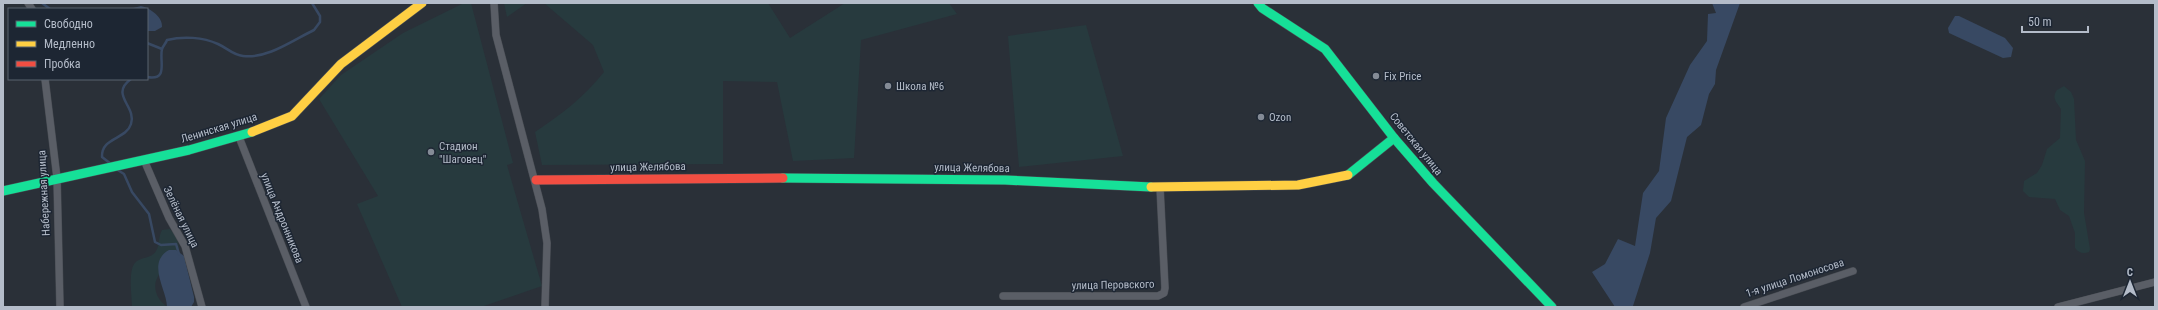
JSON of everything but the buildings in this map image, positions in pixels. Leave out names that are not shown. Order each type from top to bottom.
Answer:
[{"type":"street","name":"Ленинская улица","points":[[3,191],[56,178],[144,160],[239,137],[292,116],[341,64],[409,11],[422,3]]},
{"type":"street","points":[[494,3],[496,35],[536,180],[547,243],[545,307]]},
{"type":"street","name":"Советская улица","points":[[1258,3],[1262,8],[1326,49],[1394,138],[1439,190],[1552,307]]},
{"type":"street","name":"Набережная улица","points":[[45,80],[56,178],[60,307]]},
{"type":"street","name":"улица Андронникова","points":[[239,137],[306,307]]},
{"type":"street","name":"улица Желябова","points":[[536,180],[786,178],[1005,180],[1160,187],[1298,185],[1337,179],[1350,175],[1394,138]]},
{"type":"street","name":"Зелёная улица","points":[[144,160],[169,218],[185,246],[202,307]]},
{"type":"street","name":"улица Перовского","points":[[1003,296],[1158,296],[1164,293],[1160,187]]},
{"type":"street","name":"1-я улица Ломоносова","points":[[1744,307],[1853,271]]},
{"type":"street","points":[[2058,307],[2155,282]]},
{"type":"green space","name":"Стадион \"Шаговец\"","points":[[464,3],[471,3],[513,163],[507,165],[542,286],[481,307],[402,307],[357,204],[378,196],[319,99],[341,75],[403,33]]},
{"type":"green space","points":[[504,3],[527,3],[507,17]]},
{"type":"green space","points":[[544,3],[768,3],[790,38],[845,3],[949,3],[957,14],[861,40],[854,158],[793,161],[777,82],[723,81],[723,164],[542,165],[535,132],[572,105],[604,72],[593,45]]},
{"type":"green space","points":[[1086,25],[1123,156],[1019,167],[1008,36]]},
{"type":"green space","points":[[2064,86],[2071,92],[2074,99],[2076,140],[2085,161],[2084,213],[2090,249],[2089,252],[2085,253],[2081,253],[2075,248],[2075,233],[2069,216],[2060,210],[2055,199],[2029,197],[2023,191],[2024,181],[2037,173],[2042,165],[2047,149],[2060,138],[2061,109],[2055,100],[2055,93]]},
{"type":"green space","points":[[170,229],[177,237],[179,248],[158,277],[155,289],[158,297],[167,307],[132,307],[131,276],[134,264],[154,253],[159,244],[162,230]]},
{"type":"water","points":[[1712,3],[1740,3],[1716,70],[1715,84],[1709,94],[1701,125],[1687,137],[1671,201],[1656,218],[1650,253],[1633,306],[1615,307],[1592,272],[1605,264],[1618,239],[1635,246],[1643,193],[1659,171],[1666,118],[1690,65],[1707,41],[1708,14],[1716,13]]},
{"type":"water","points":[[141,6],[146,8],[133,8]]},
{"type":"water","points":[[148,9],[158,16],[162,23],[162,27],[155,31],[148,31]]},
{"type":"water","points":[[1955,16],[1959,16],[2005,38],[2013,48],[2011,57],[2003,58],[1949,33],[1948,28]]},
{"type":"water","points":[[169,250],[176,250],[184,256],[194,297],[194,302],[191,307],[167,307],[158,269],[162,255]]},
{"type":"waterway","points":[[42,3],[49,8]]},
{"type":"waterway","points":[[148,77],[158,76],[161,73],[161,54],[167,40],[186,38],[206,40],[243,56],[262,55],[280,48],[314,30],[320,22],[320,16],[312,3]]},
{"type":"waterway","points":[[148,43],[162,49]]},
{"type":"waterway","points":[[111,164],[102,157],[103,150],[109,142],[124,133],[131,124],[132,118],[123,96],[125,85],[130,80]]},
{"type":"waterway","points":[[116,169],[124,174],[132,192],[149,214],[155,242],[161,245],[176,244],[179,254]]},
{"type":"traffic: fast","points":[[1258,3],[1262,8],[1325,49],[1394,138],[1433,183],[1552,307]]},
{"type":"traffic: fast","points":[[3,191],[189,150],[252,132]]},
{"type":"traffic: fast","points":[[1348,175],[1394,138]]},
{"type":"traffic: fast","points":[[783,178],[1005,180],[1151,187]]},
{"type":"traffic: slow","points":[[252,132],[292,116],[341,64],[422,3]]},
{"type":"traffic: slow","points":[[1151,187],[1298,185],[1348,175]]},
{"type":"traffic: jam","points":[[536,180],[783,178]]},
{"type":"place","name":"Fix Price","points":[[1376,76]]},
{"type":"place","name":"Школа №6","points":[[888,86]]},
{"type":"place","name":"Ozon","points":[[1261,117]]},
{"type":"place","name":"Стадион \"Шаговец\"","points":[[431,152]]}]
